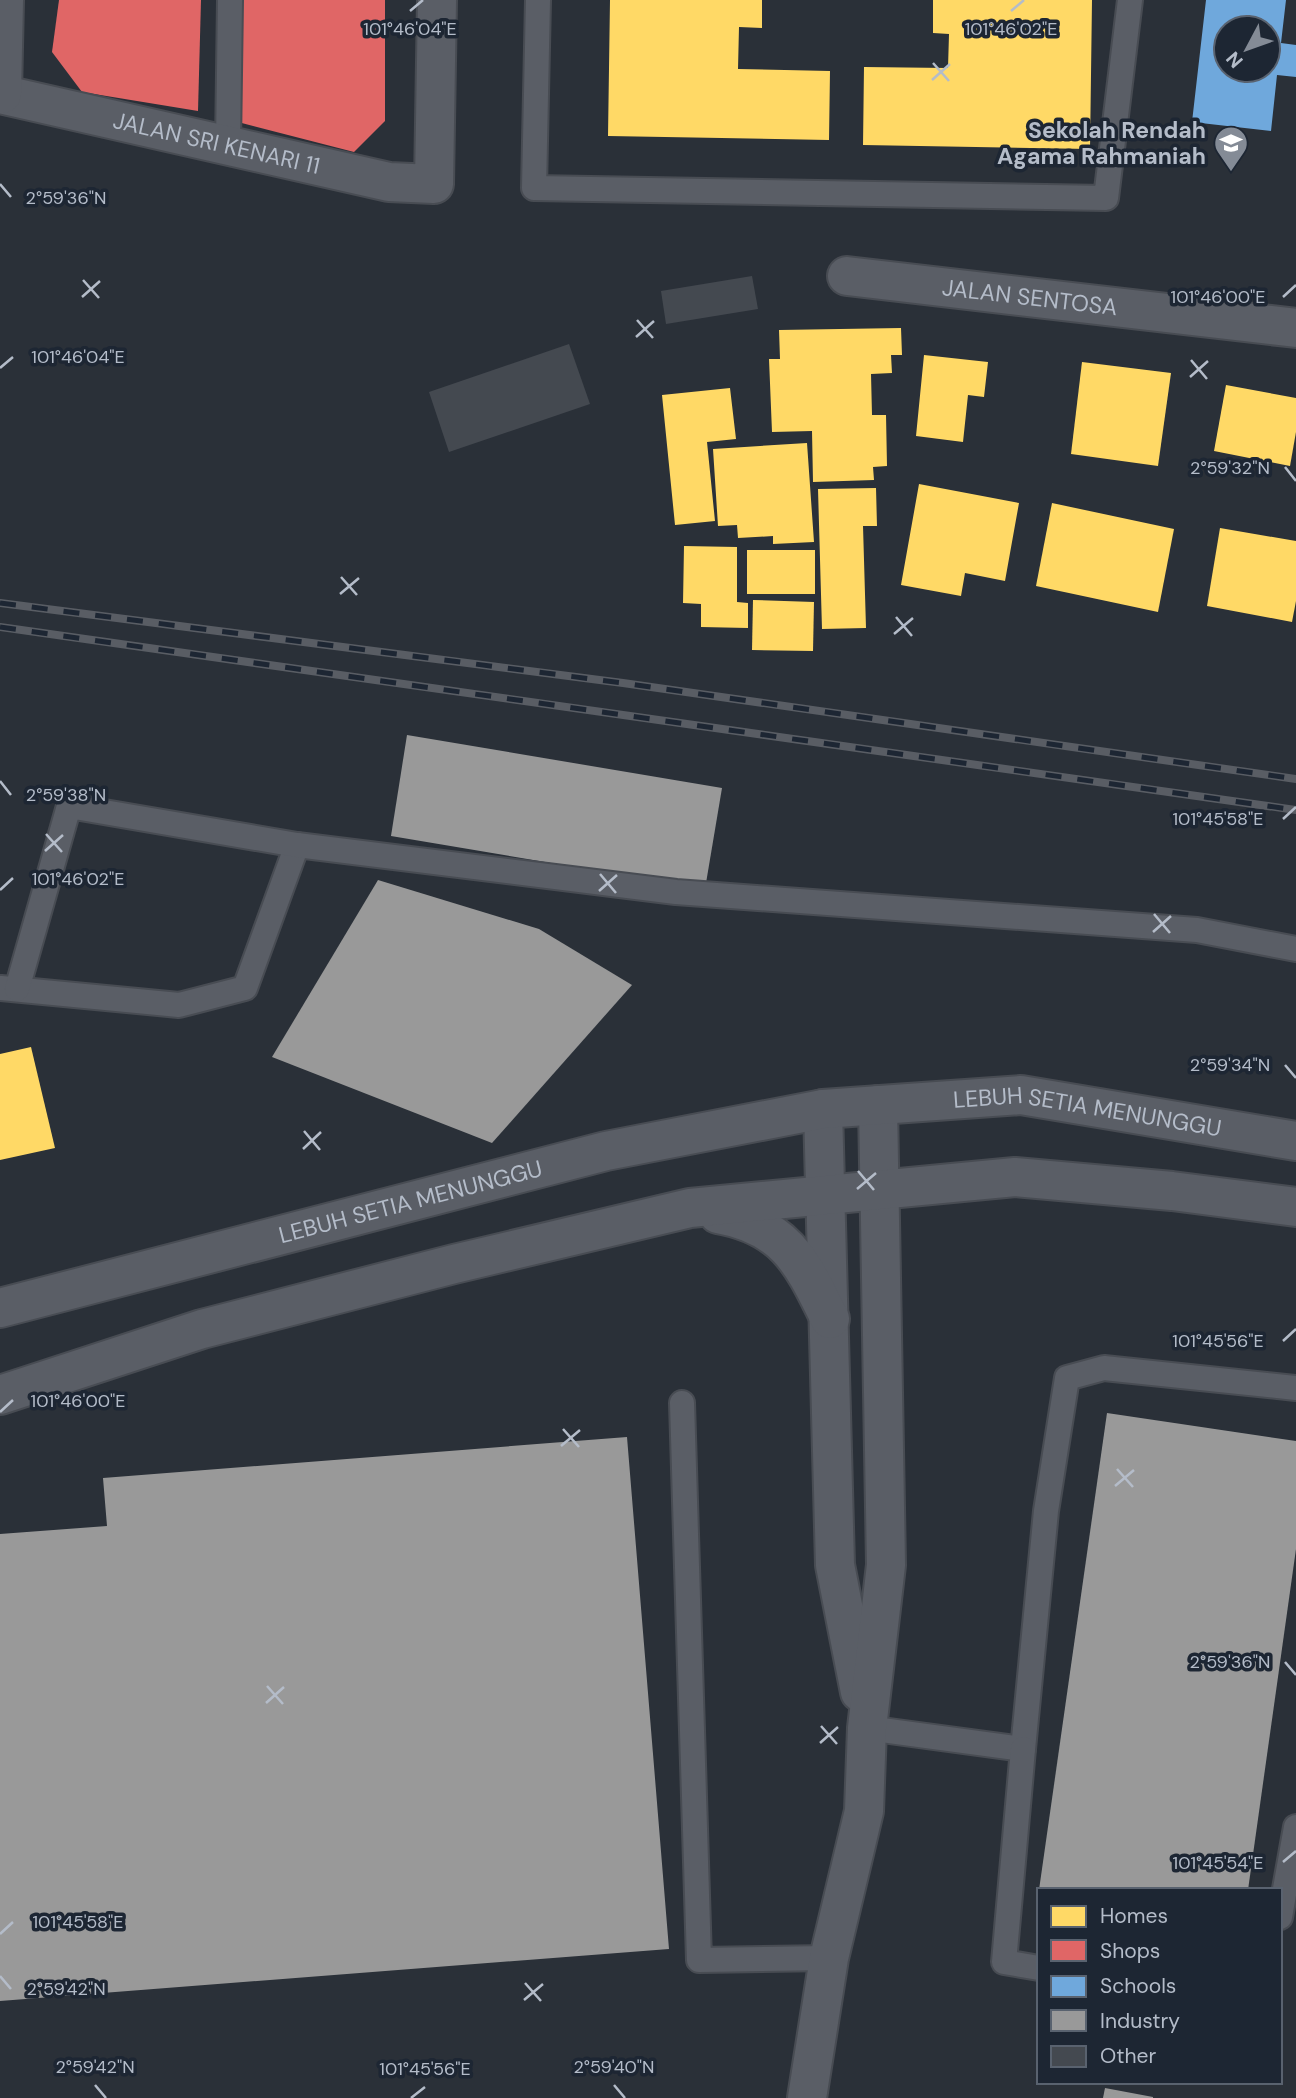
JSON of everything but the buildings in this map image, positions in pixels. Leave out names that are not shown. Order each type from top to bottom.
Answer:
[{"type":"street","points":[[1,94],[4,0]]},
{"type":"street","name":"JALAN SRI KENARI 11","points":[[1,94],[389,183],[434,184],[437,0]]},
{"type":"street","name":"JALAN SENTOSA","points":[[847,276],[1296,328]]},
{"type":"street","name":"LEBUH SETIA MENUNGGU","points":[[0,1308],[606,1151],[823,1109],[1021,1095],[1296,1141]]},
{"type":"street","points":[[807,2098],[829,1958],[864,1811],[867,1728],[886,1565],[878,1105]]},
{"type":"street","points":[[823,1109],[835,1565],[867,1728]]},
{"type":"street","points":[[0,1395],[202,1329],[454,1264],[690,1208],[1015,1177],[1171,1191],[1296,1207]]},
{"type":"street","points":[[690,1208],[735,1217],[767,1228],[802,1264],[830,1319]]},
{"type":"lane","points":[[228,146],[230,0]]},
{"type":"lane","points":[[538,0],[534,188],[1107,198],[1130,0]]},
{"type":"lane","points":[[297,845],[245,988],[179,1005],[8,988],[69,806],[297,845],[676,892],[1196,930],[1296,949]]},
{"type":"lane","points":[[1037,1968],[1004,1962],[1046,1511],[1067,1378],[1104,1368],[1296,1388]]},
{"type":"lane","points":[[682,1403],[699,1959],[829,1958]]},
{"type":"lane","points":[[867,1728],[1023,1749]]},
{"type":"lane","points":[[1282,1906],[1296,1827]]},
{"type":"railway","points":[[0,603],[623,683],[1296,779]]},
{"type":"railway","points":[[0,627],[1296,810]]},
{"type":"place","name":"Sekolah Rendah Agama Rahmaniah","points":[[1231,173]]}]
